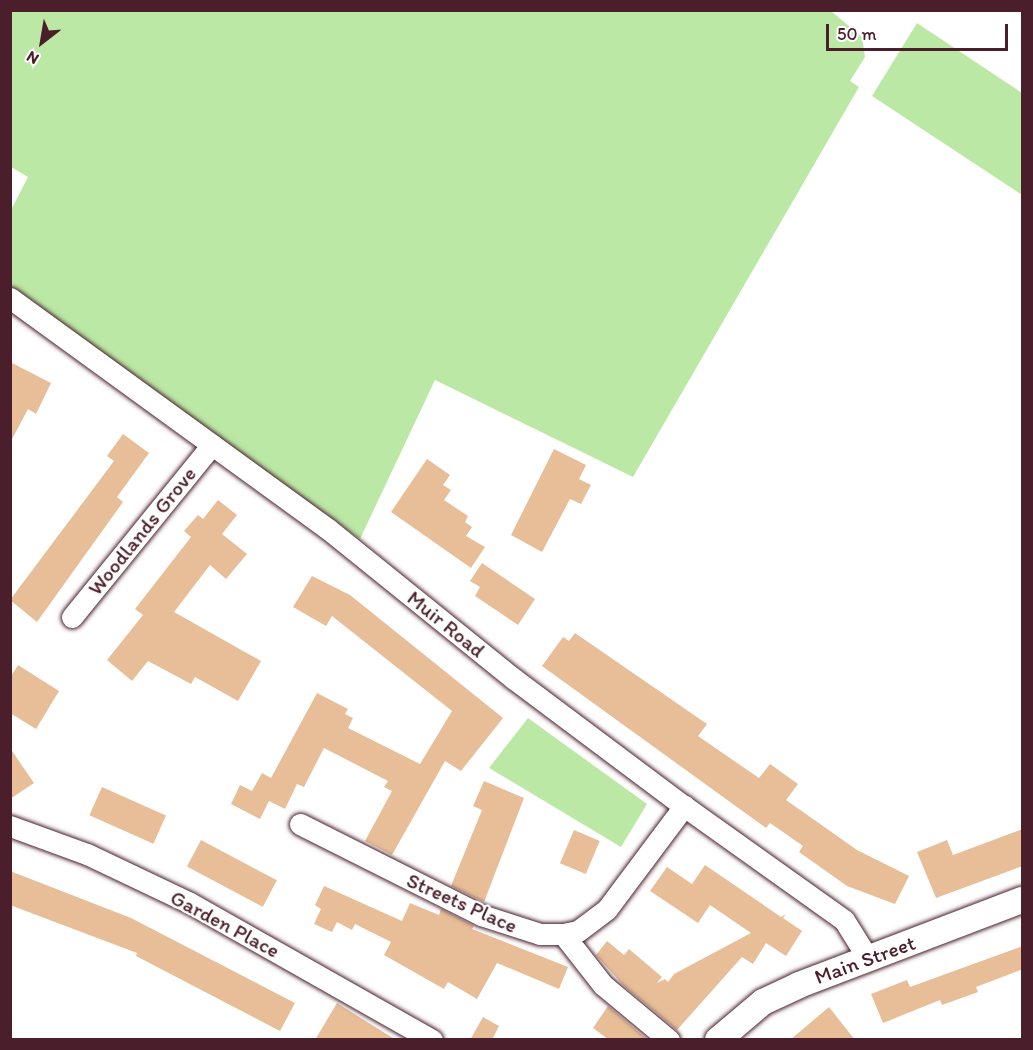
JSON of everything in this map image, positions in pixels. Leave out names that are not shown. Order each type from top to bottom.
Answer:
[{"type":"street","name":"Muir Road","points":[[10,298],[328,529],[514,679],[684,806],[844,920],[869,960]]},
{"type":"street","name":"Woodlands Grove","points":[[72,617],[212,445]]},
{"type":"street","name":"Streets Place","points":[[300,824],[481,915],[540,934],[562,934],[578,931],[607,909],[684,806]]},
{"type":"street","name":"Garden Place","points":[[10,826],[87,854],[190,903],[432,1040]]},
{"type":"street","name":"Main Street","points":[[718,1040],[763,1002],[1023,900]]},
{"type":"street","points":[[562,934],[603,985],[669,1040]]},
{"type":"green space","points":[[11,11],[831,11],[862,37],[865,57],[850,81],[859,87],[633,477],[435,380],[360,539],[226,443],[11,299],[11,210],[28,177],[11,167]]},
{"type":"green space","points":[[917,23],[1022,93],[1022,195],[872,96]]},
{"type":"green space","points":[[528,718],[647,804],[621,847],[489,768]]},
{"type":"building","points":[[10,362],[51,383],[36,414],[28,409],[10,443]]},
{"type":"building","points":[[123,434],[149,453],[117,497],[123,502],[37,622],[10,600],[114,461],[107,456]]},
{"type":"building","points":[[554,449],[586,465],[579,479],[591,485],[581,504],[570,499],[542,552],[511,535]]},
{"type":"building","points":[[427,459],[450,475],[443,485],[451,490],[444,500],[468,516],[465,522],[472,527],[466,536],[485,547],[471,568],[391,512]]},
{"type":"building","points":[[218,500],[237,515],[222,534],[247,554],[226,579],[210,565],[174,612],[261,661],[238,701],[195,677],[191,684],[148,661],[132,681],[107,660],[143,615],[135,609],[191,537],[184,531],[198,515],[203,519]]},
{"type":"building","points":[[482,563],[535,599],[518,625],[475,596],[480,587],[470,581]]},
{"type":"building","points":[[312,576],[350,595],[503,718],[461,771],[445,761],[392,855],[365,841],[392,791],[384,787],[388,781],[324,748],[304,787],[297,784],[285,809],[269,801],[260,819],[231,804],[240,785],[252,791],[262,773],[271,778],[317,693],[348,709],[345,714],[353,718],[348,728],[420,764],[452,711],[332,616],[326,626],[293,607]]},
{"type":"building","points":[[575,633],[707,724],[698,736],[759,778],[770,764],[798,784],[786,800],[857,850],[909,876],[895,904],[847,886],[799,852],[803,846],[770,823],[766,828],[542,666],[563,637],[569,641]]},
{"type":"building","points":[[18,665],[59,691],[36,729],[10,713],[10,678]]},
{"type":"building","points":[[10,748],[34,783],[10,799]]},
{"type":"building","points":[[484,781],[524,798],[484,902],[451,886],[482,810],[473,806]]},
{"type":"building","points":[[102,787],[166,815],[153,844],[89,815]]},
{"type":"building","points":[[1023,829],[1023,866],[936,898],[917,852],[947,840],[953,855]]},
{"type":"building","points":[[574,830],[600,841],[586,874],[560,863]]},
{"type":"building","points":[[201,840],[277,880],[263,907],[187,866]]},
{"type":"building","points":[[705,865],[781,917],[786,914],[783,918],[802,931],[786,956],[766,943],[753,964],[742,957],[677,1030],[623,985],[596,955],[607,941],[624,955],[629,949],[662,977],[657,983],[665,979],[668,982],[674,974],[751,933],[710,905],[698,923],[650,891],[667,867],[692,884]]},
{"type":"building","points":[[10,871],[131,918],[295,1003],[280,1031],[136,956],[137,953],[10,905]]},
{"type":"building","points":[[324,886],[402,921],[410,903],[439,915],[441,909],[474,926],[472,929],[568,967],[559,989],[497,963],[477,999],[448,982],[444,989],[384,955],[391,942],[355,924],[352,930],[337,922],[332,932],[314,924],[321,909],[315,905]]},
{"type":"building","points":[[1023,946],[1023,969],[976,987],[978,992],[942,1005],[940,1000],[883,1023],[871,994],[907,980],[910,987]]},
{"type":"building","points":[[337,1003],[396,1040],[315,1040]]},
{"type":"building","points":[[608,1006],[648,1040],[609,1040],[593,1028]]},
{"type":"building","points":[[829,1007],[855,1040],[790,1040]]},
{"type":"building","points":[[483,1017],[499,1026],[492,1040],[470,1040]]}]
